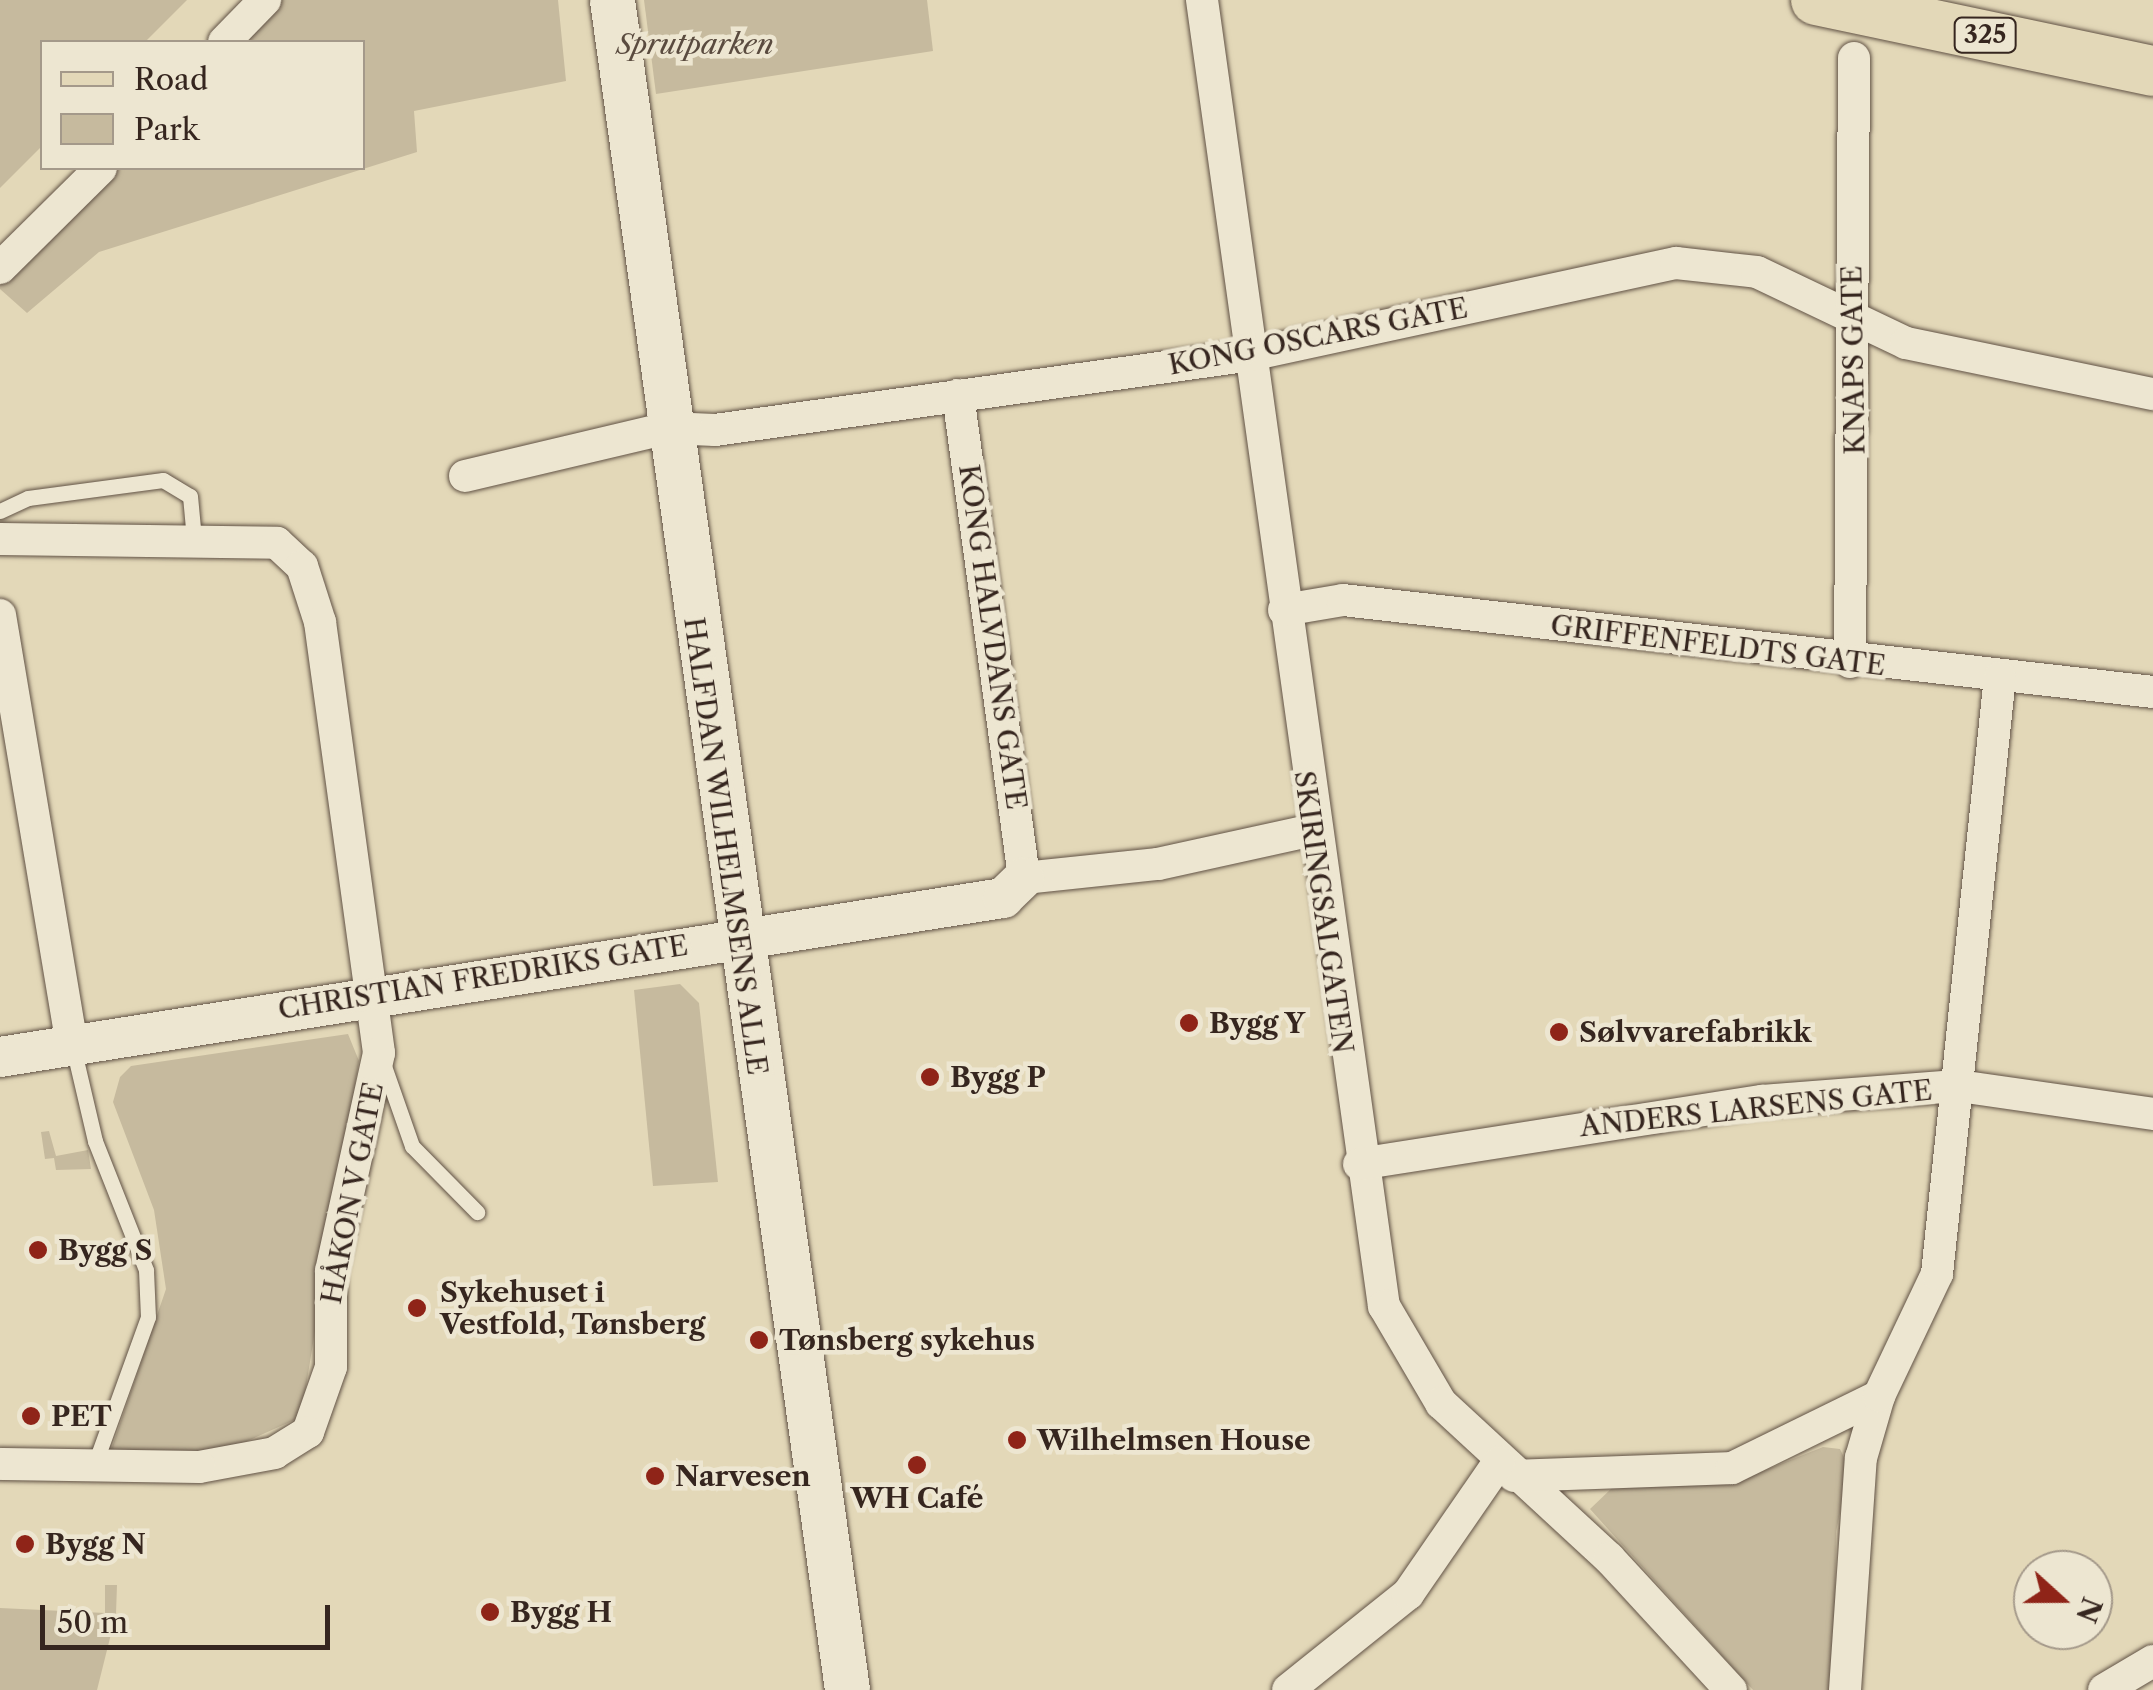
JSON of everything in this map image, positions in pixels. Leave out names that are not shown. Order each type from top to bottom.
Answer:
[{"type":"main road","name":"HALFDAN WILHELMSENS ALLE","points":[[612,0],[668,428],[846,1690]]},
{"type":"main road","name":"325","points":[[1816,0],[2153,71]]},
{"type":"street","points":[[226,40],[265,0]]},
{"type":"street","name":"SKIRINGSALGATEN","points":[[1202,0],[1246,356],[1377,1278],[1405,1352],[1506,1469],[1609,1558],[1731,1690]]},
{"type":"street","name":"KNAPS GATE","points":[[1850,662],[1854,58]]},
{"type":"street","points":[[0,268],[99,170]]},
{"type":"street","name":"KONG OSCARS GATE","points":[[465,476],[668,428],[715,430],[1246,356],[1676,263],[1757,272],[1906,344],[2153,394]]},
{"type":"street","name":"KONG HALVDANS GATE","points":[[958,395],[1024,878]]},
{"type":"street","points":[[0,539],[194,539]]},
{"type":"street","name":"HÅKON V GATE","points":[[0,1464],[91,1470],[261,1457],[308,1432],[332,1367],[331,1272],[379,1053],[317,610],[302,566],[277,544],[194,539]]},
{"type":"street","name":"GRIFFENFELDTS GATE","points":[[1284,610],[1342,600],[1850,662],[2153,692]]},
{"type":"street","points":[[0,614],[72,1044]]},
{"type":"street","points":[[1845,1690],[1851,1527],[1879,1396],[1937,1274],[2000,677]]},
{"type":"street","name":"CHRISTIAN FREDRIKS GATE","points":[[0,1057],[373,993],[1003,898],[1024,878],[1158,864],[1312,830]]},
{"type":"street","name":"ANDERS LARSENS GATE","points":[[1359,1164],[1743,1104],[1958,1086],[2153,1114]]},
{"type":"street","points":[[1288,1690],[1408,1594],[1506,1469],[1732,1468],[1879,1396]]},
{"type":"street","points":[[2104,1690],[2153,1660]]},
{"type":"lane","points":[[0,511],[28,498],[164,480],[190,496],[194,539]]},
{"type":"lane","points":[[72,1044],[95,1141],[146,1270],[148,1317],[91,1470]]},
{"type":"lane","points":[[379,1053],[412,1146],[476,1212]]},
{"type":"green space","points":[[0,0],[187,0],[147,40],[40,40],[40,148],[0,188]]},
{"type":"green space","points":[[271,0],[558,0],[566,81],[414,111],[417,152],[365,168],[365,40],[231,40]]},
{"type":"green space","name":"Sprutparken","points":[[644,0],[927,0],[933,51],[656,94]]},
{"type":"green space","points":[[102,170],[360,170],[99,252],[27,313],[0,289],[0,272]]},
{"type":"green space","points":[[680,984],[699,1003],[718,1182],[653,1186],[634,990]]},
{"type":"green space","points":[[348,1034],[359,1061],[301,1417],[223,1452],[108,1459],[166,1289],[154,1210],[113,1102],[120,1077],[131,1066]]},
{"type":"green space","points":[[49,1131],[56,1156],[88,1150],[91,1169],[56,1170],[54,1158],[45,1159],[41,1132]]},
{"type":"green space","points":[[1823,1447],[1840,1449],[1849,1468],[1836,1532],[1834,1690],[1753,1690],[1590,1509],[1612,1488],[1733,1483]]},
{"type":"green space","points":[[105,1585],[117,1585],[116,1614],[97,1690],[0,1690],[0,1608],[105,1613]]},
{"type":"place","name":"Bygg Y","points":[[1189,1023]]},
{"type":"place","name":"Sølvvarefabrikk","points":[[1559,1032]]},
{"type":"place","name":"Bygg P","points":[[930,1077]]},
{"type":"place","name":"Bygg S","points":[[38,1250]]},
{"type":"place","name":"Sykehuset i Vestfold, Tønsberg","points":[[417,1308]]},
{"type":"place","name":"Tønsberg sykehus","points":[[759,1340]]},
{"type":"place","name":"PET","points":[[31,1416]]},
{"type":"place","name":"Wilhelmsen House","points":[[1017,1440]]},
{"type":"place","name":"WH Café","points":[[917,1465]]},
{"type":"place","name":"Narvesen","points":[[655,1476]]},
{"type":"place","name":"Bygg N","points":[[25,1544]]},
{"type":"place","name":"Bygg H","points":[[490,1612]]}]
